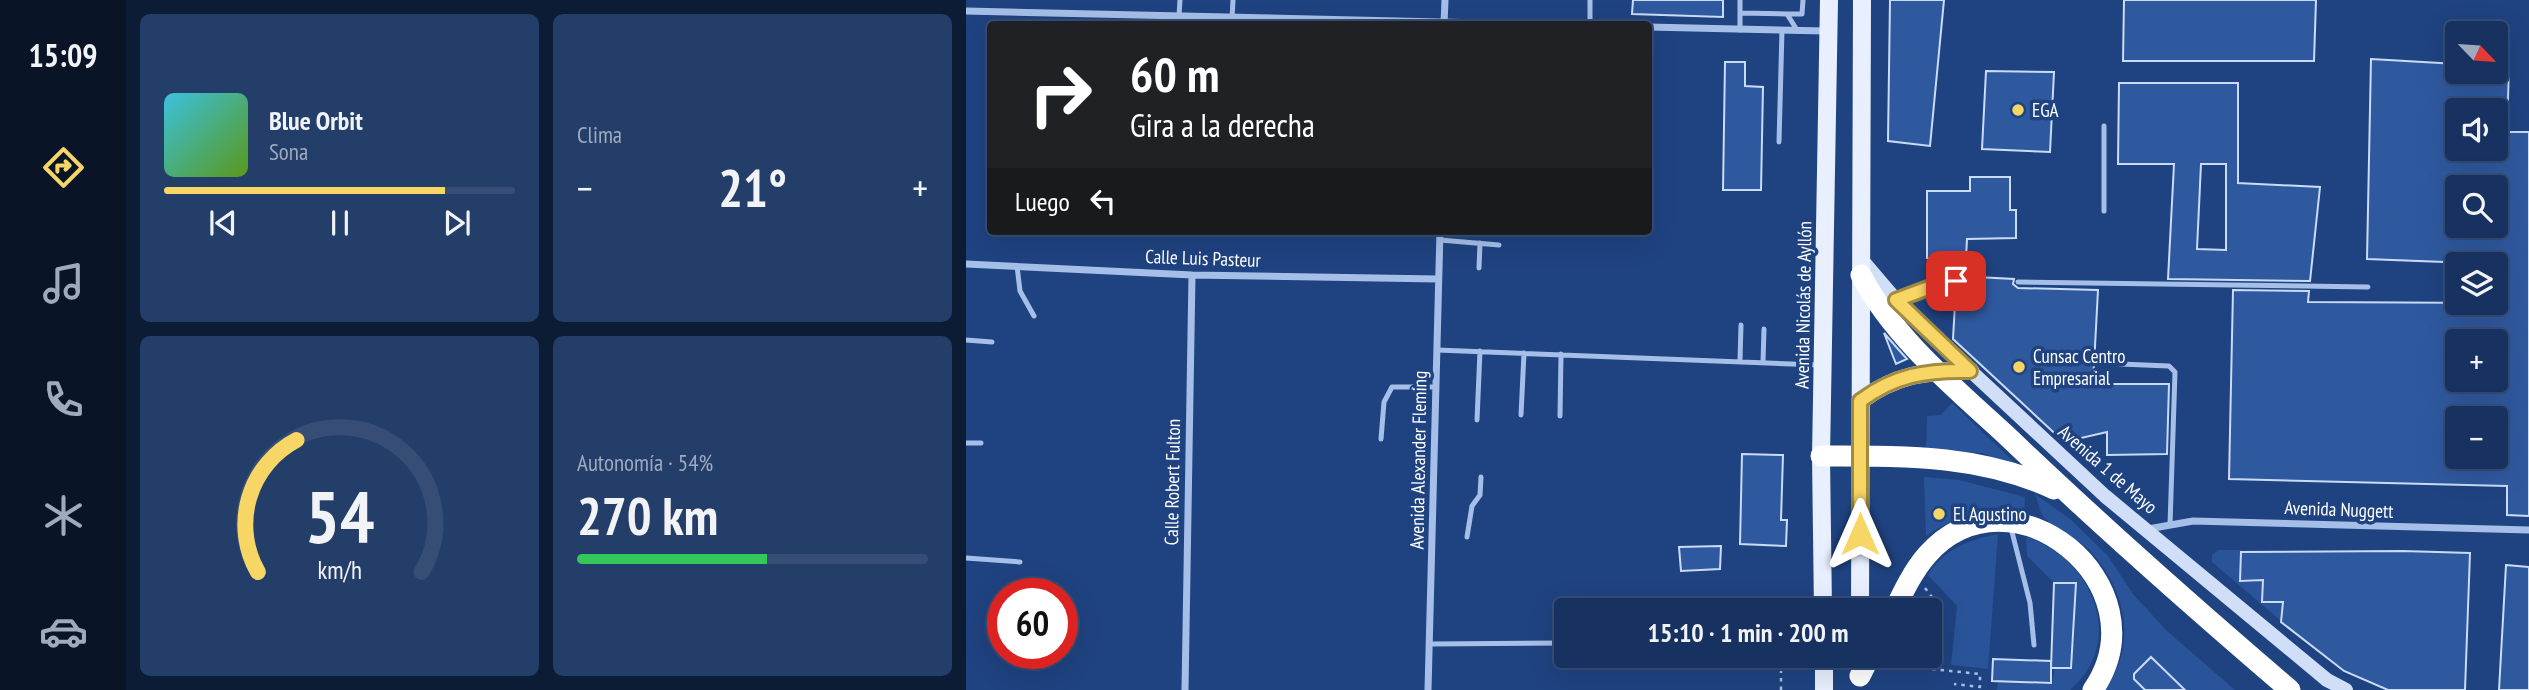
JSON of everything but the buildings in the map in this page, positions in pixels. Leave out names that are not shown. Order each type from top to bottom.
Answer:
[{"type":"highway","points":[[1861,267],[1898,329],[1938,370],[2136,557],[2287,682]]},
{"type":"highway","points":[[1821,456],[1939,458],[1986,464],[2033,479],[2077,502]]},
{"type":"highway","points":[[1901,598],[1920,565],[1942,542],[1980,523],[2010,522],[2044,532],[2066,544],[2084,561],[2100,585],[2109,611],[2112,635],[2106,663],[2093,690]]},
{"type":"main road","name":"Avenida Nicolás de Ayllón","points":[[1823,598],[1821,456],[1829,0]]},
{"type":"main road","points":[[1860,598],[1862,0]]},
{"type":"main road","points":[[1860,401],[1896,379],[1938,370],[1970,371]]},
{"type":"main road","points":[[1824,668],[1824,690]]},
{"type":"street","points":[[1444,21],[1445,0]]},
{"type":"street","points":[[966,11],[1338,21]]},
{"type":"street","points":[[1652,27],[1829,31]]},
{"type":"street","name":"Avenida Alexander Fleming","points":[[1428,690],[1440,235]]},
{"type":"street","name":"Calle Luis Pasteur","points":[[966,264],[1192,275],[1438,278]]},
{"type":"street","name":"Avenida 1 de Mayo","points":[[1861,267],[2105,496],[2327,680],[2346,690]]},
{"type":"street","name":"Calle Robert Fulton","points":[[1185,690],[1192,275]]},
{"type":"street","name":"Avenida Nuggett","points":[[2148,529],[2193,521],[2529,530]]},
{"type":"lane","points":[[1179,16],[1180,0]]},
{"type":"lane","points":[[1233,0],[1233,18]]},
{"type":"lane","points":[[1590,0],[1590,21]]},
{"type":"lane","points":[[1740,0],[1740,30]]},
{"type":"lane","points":[[1741,13],[1802,14],[1803,0]]},
{"type":"lane","points":[[1787,14],[1797,30]]},
{"type":"lane","points":[[1779,142],[1782,30]]},
{"type":"lane","points":[[2104,126],[2104,211]]},
{"type":"lane","points":[[1440,240],[1499,245]]},
{"type":"lane","points":[[1479,268],[1480,243]]},
{"type":"lane","points":[[1017,266],[1020,291],[1034,316]]},
{"type":"lane","points":[[1896,300],[1947,281],[1956,281]]},
{"type":"lane","points":[[2018,282],[2368,287]]},
{"type":"lane","points":[[1740,360],[1741,325]]},
{"type":"lane","points":[[1763,362],[1764,329]]},
{"type":"lane","points":[[966,340],[992,342]]},
{"type":"lane","points":[[1437,350],[1823,365]]},
{"type":"lane","points":[[1477,420],[1480,351]]},
{"type":"lane","points":[[1521,415],[1524,353]]},
{"type":"lane","points":[[1560,416],[1561,354]]},
{"type":"lane","points":[[2120,364],[2169,366],[2175,372],[2170,525]]},
{"type":"lane","points":[[1381,439],[1384,402],[1392,387],[1436,387]]},
{"type":"lane","points":[[966,443],[981,443]]},
{"type":"lane","points":[[1467,537],[1472,506],[1480,495],[1481,477]]},
{"type":"lane","points":[[2010,522],[2023,587],[2030,603],[2035,645]]},
{"type":"lane","points":[[2136,557],[2148,559],[2274,665]]},
{"type":"lane","points":[[966,558],[1020,562]]},
{"type":"lane","points":[[1430,643],[1554,643]]},
{"type":"lane","points":[[2287,682],[2297,690]]},
{"type":"path","points":[[1920,583],[1936,602],[1932,669],[1980,674],[1980,688],[1954,684]]},
{"type":"path","points":[[1781,690],[1782,671]]},
{"type":"shaded area","points":[[1952,403],[2017,465],[1982,453],[1926,451],[1927,416],[1941,415]]},
{"type":"shaded area","points":[[1924,477],[1959,480],[2025,497],[2024,513],[1998,511],[1973,514],[1926,536]]},
{"type":"shaded area","points":[[2035,494],[2070,519],[2108,556],[2133,594],[2166,630],[2235,690],[2105,690],[2122,655],[2124,636],[2119,600],[2102,566],[2085,546],[2045,519]]},
{"type":"shaded area","points":[[1998,534],[1988,669],[1951,665],[1957,606],[1928,575],[1949,552],[1978,539]]},
{"type":"shaded area","points":[[2026,537],[2049,547],[2068,562],[2084,581],[2094,602],[2099,625],[2097,648],[2087,670],[2070,690],[1997,690],[1998,682],[2052,684],[2055,668],[2074,644],[2076,583],[2054,583],[2027,556]]},
{"type":"shaded area","points":[[2219,550],[2241,550],[2240,581],[2263,580],[2262,602],[2283,603],[2281,621],[2212,562],[2212,555]]},
{"type":"place","name":"EGA","points":[[2018,110]]},
{"type":"place","name":"Cunsac Centro Empresarial","points":[[2019,367]]},
{"type":"place","name":"El Agustino","points":[[1939,514]]},
{"type":"route","points":[[1860,534],[1860,401],[1877,389],[1909,374],[1938,370],[1970,371],[1896,300],[1947,281],[1956,281]]}]
